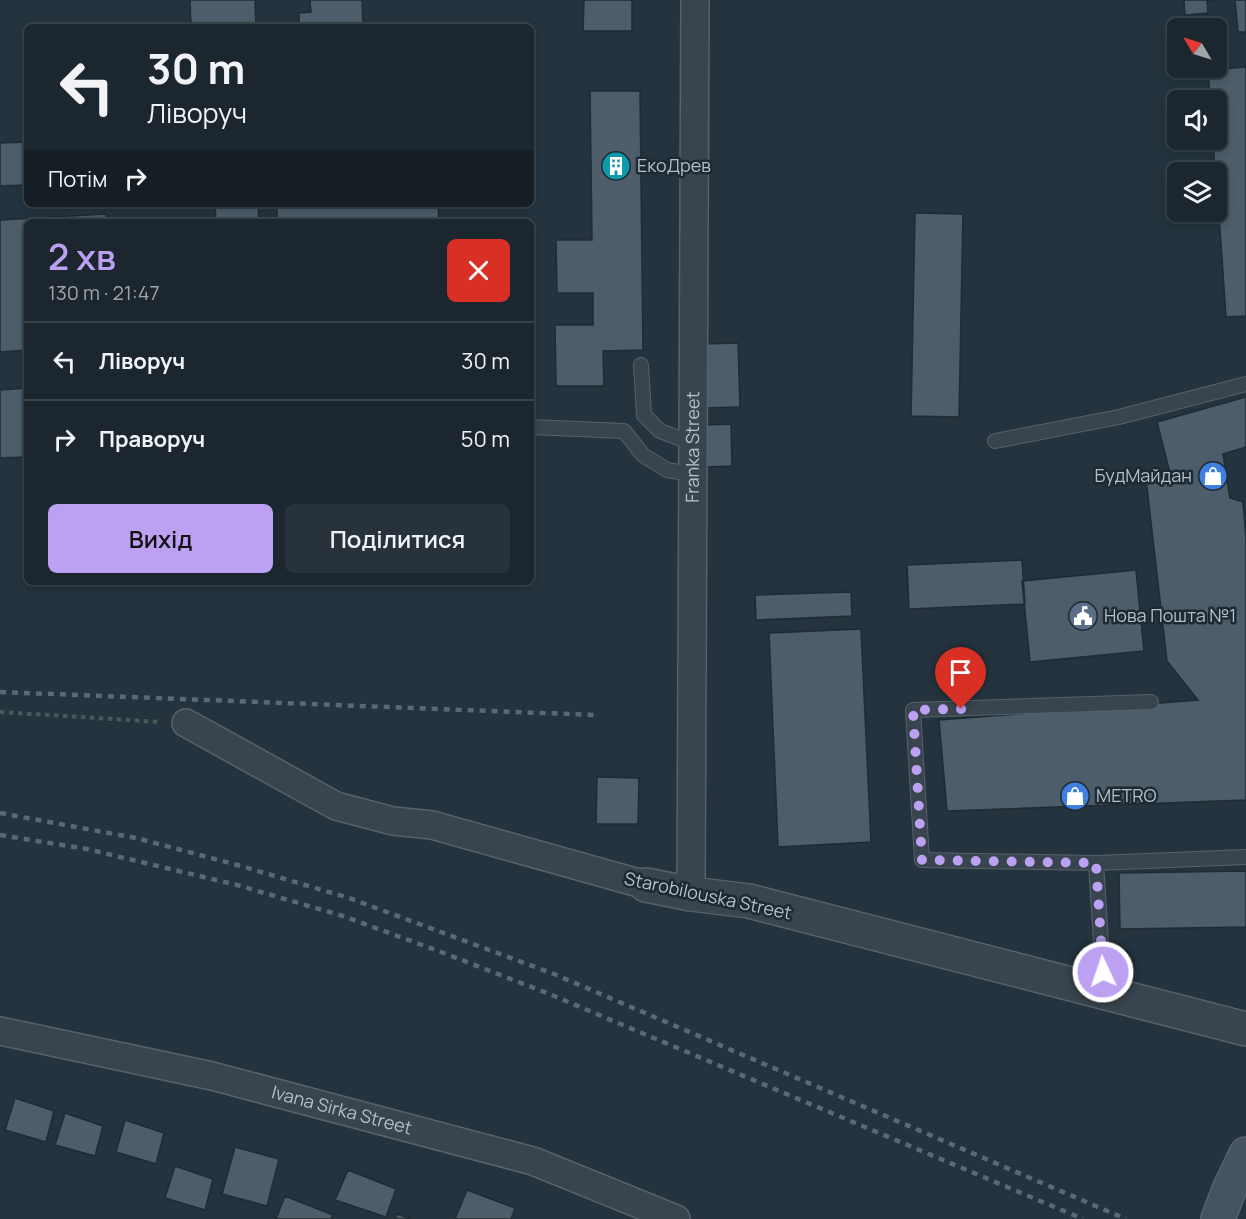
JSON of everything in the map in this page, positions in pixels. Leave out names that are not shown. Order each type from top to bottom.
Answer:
[{"type":"main road","points":[[1218,1219],[1246,1154]]},
{"type":"street","name":"Franka Street","points":[[691,894],[695,0]]},
{"type":"street","name":"Starobilouska Street","points":[[186,723],[336,806],[393,821],[432,825],[646,885],[691,894],[749,901],[1246,1029]]},
{"type":"street","name":"Ivana Sirka Street","points":[[0,1031],[212,1076],[533,1161],[676,1219]]},
{"type":"lane","points":[[641,365],[644,415],[660,431],[692,443]]},
{"type":"lane","points":[[995,441],[1119,417],[1246,384]]},
{"type":"lane","points":[[534,427],[624,431],[644,454],[667,470],[693,474]]},
{"type":"lane","points":[[1151,702],[913,710],[922,860],[1096,863],[1246,857]]},
{"type":"lane","points":[[1096,863],[1104,994]]},
{"type":"path","points":[[0,712],[186,723]]},
{"type":"building","points":[[190,0],[255,0],[256,24],[191,24]]},
{"type":"building","points":[[310,0],[362,0],[363,24],[299,24],[299,13],[311,12]]},
{"type":"building","points":[[584,0],[632,0],[632,31],[583,31]]},
{"type":"building","points":[[1184,0],[1214,0],[1207,1],[1208,13],[1185,15]]},
{"type":"building","points":[[1235,0],[1246,0],[1246,32],[1238,32]]},
{"type":"building","points":[[1246,67],[1246,316],[1226,317],[1219,222],[1227,222],[1227,162],[1214,162],[1214,150],[1227,150],[1227,90],[1209,90],[1209,78],[1227,78],[1227,68]]},
{"type":"building","name":"ЕкоДрев","points":[[590,91],[640,91],[643,350],[603,351],[604,386],[556,386],[555,325],[593,325],[593,293],[557,293],[556,240],[592,240]]},
{"type":"building","points":[[24,142],[24,185],[0,186],[0,143]]},
{"type":"building","points":[[215,207],[258,207],[259,219],[216,219]]},
{"type":"building","points":[[277,207],[438,207],[439,219],[277,219]]},
{"type":"building","points":[[915,213],[963,214],[959,417],[911,416]]},
{"type":"building","points":[[106,214],[106,219],[24,219],[24,350],[0,352],[0,220]]},
{"type":"building","points":[[738,343],[740,407],[705,408],[703,344]]},
{"type":"building","points":[[24,388],[24,457],[0,458],[0,390]]},
{"type":"building","points":[[1246,397],[1246,447],[1223,454],[1230,498],[1243,502],[1246,538],[1246,800],[947,811],[939,720],[1198,700],[1167,661],[1146,479],[1171,477],[1157,422]]},
{"type":"building","points":[[731,424],[732,466],[706,467],[705,425]]},
{"type":"building","points":[[1022,560],[1025,604],[909,609],[907,565]]},
{"type":"building","name":"Нова Пошта №1","points":[[1136,570],[1144,651],[1030,662],[1022,581]]},
{"type":"building","points":[[851,592],[852,616],[756,620],[755,595]]},
{"type":"building","points":[[861,629],[871,842],[778,847],[769,633]]},
{"type":"building","points":[[597,777],[639,778],[638,824],[596,824]]},
{"type":"building","points":[[1246,871],[1246,927],[1120,929],[1119,873]]},
{"type":"building","points":[[15,1098],[54,1111],[46,1142],[5,1130]]},
{"type":"building","points":[[65,1113],[103,1126],[95,1156],[55,1145]]},
{"type":"building","points":[[125,1120],[164,1133],[156,1164],[116,1152]]},
{"type":"building","points":[[235,1147],[279,1159],[267,1206],[222,1194]]},
{"type":"building","points":[[175,1166],[213,1179],[205,1210],[165,1198]]},
{"type":"building","points":[[348,1170],[396,1189],[386,1217],[335,1200]]},
{"type":"building","points":[[467,1190],[515,1208],[511,1219],[455,1219]]},
{"type":"building","points":[[285,1196],[333,1215],[331,1219],[276,1219]]},
{"type":"building","points":[[397,1214],[411,1219],[395,1219]]},
{"type":"railway","points":[[0,692],[594,715]]},
{"type":"railway","points":[[0,813],[136,838],[349,898],[554,974],[1126,1219]]},
{"type":"railway","points":[[0,835],[87,849],[237,885],[343,916],[547,993],[1083,1219]]},
{"type":"place","name":"ЕкоДрев","points":[[616,166]]},
{"type":"place","name":"БудМайдан","points":[[1213,476]]},
{"type":"place","name":"Нова Пошта №1","points":[[1083,616]]},
{"type":"place","name":"METRO","points":[[1075,796]]},
{"type":"route","points":[[961,709],[913,710],[922,860],[1096,863],[1103,972]]}]
